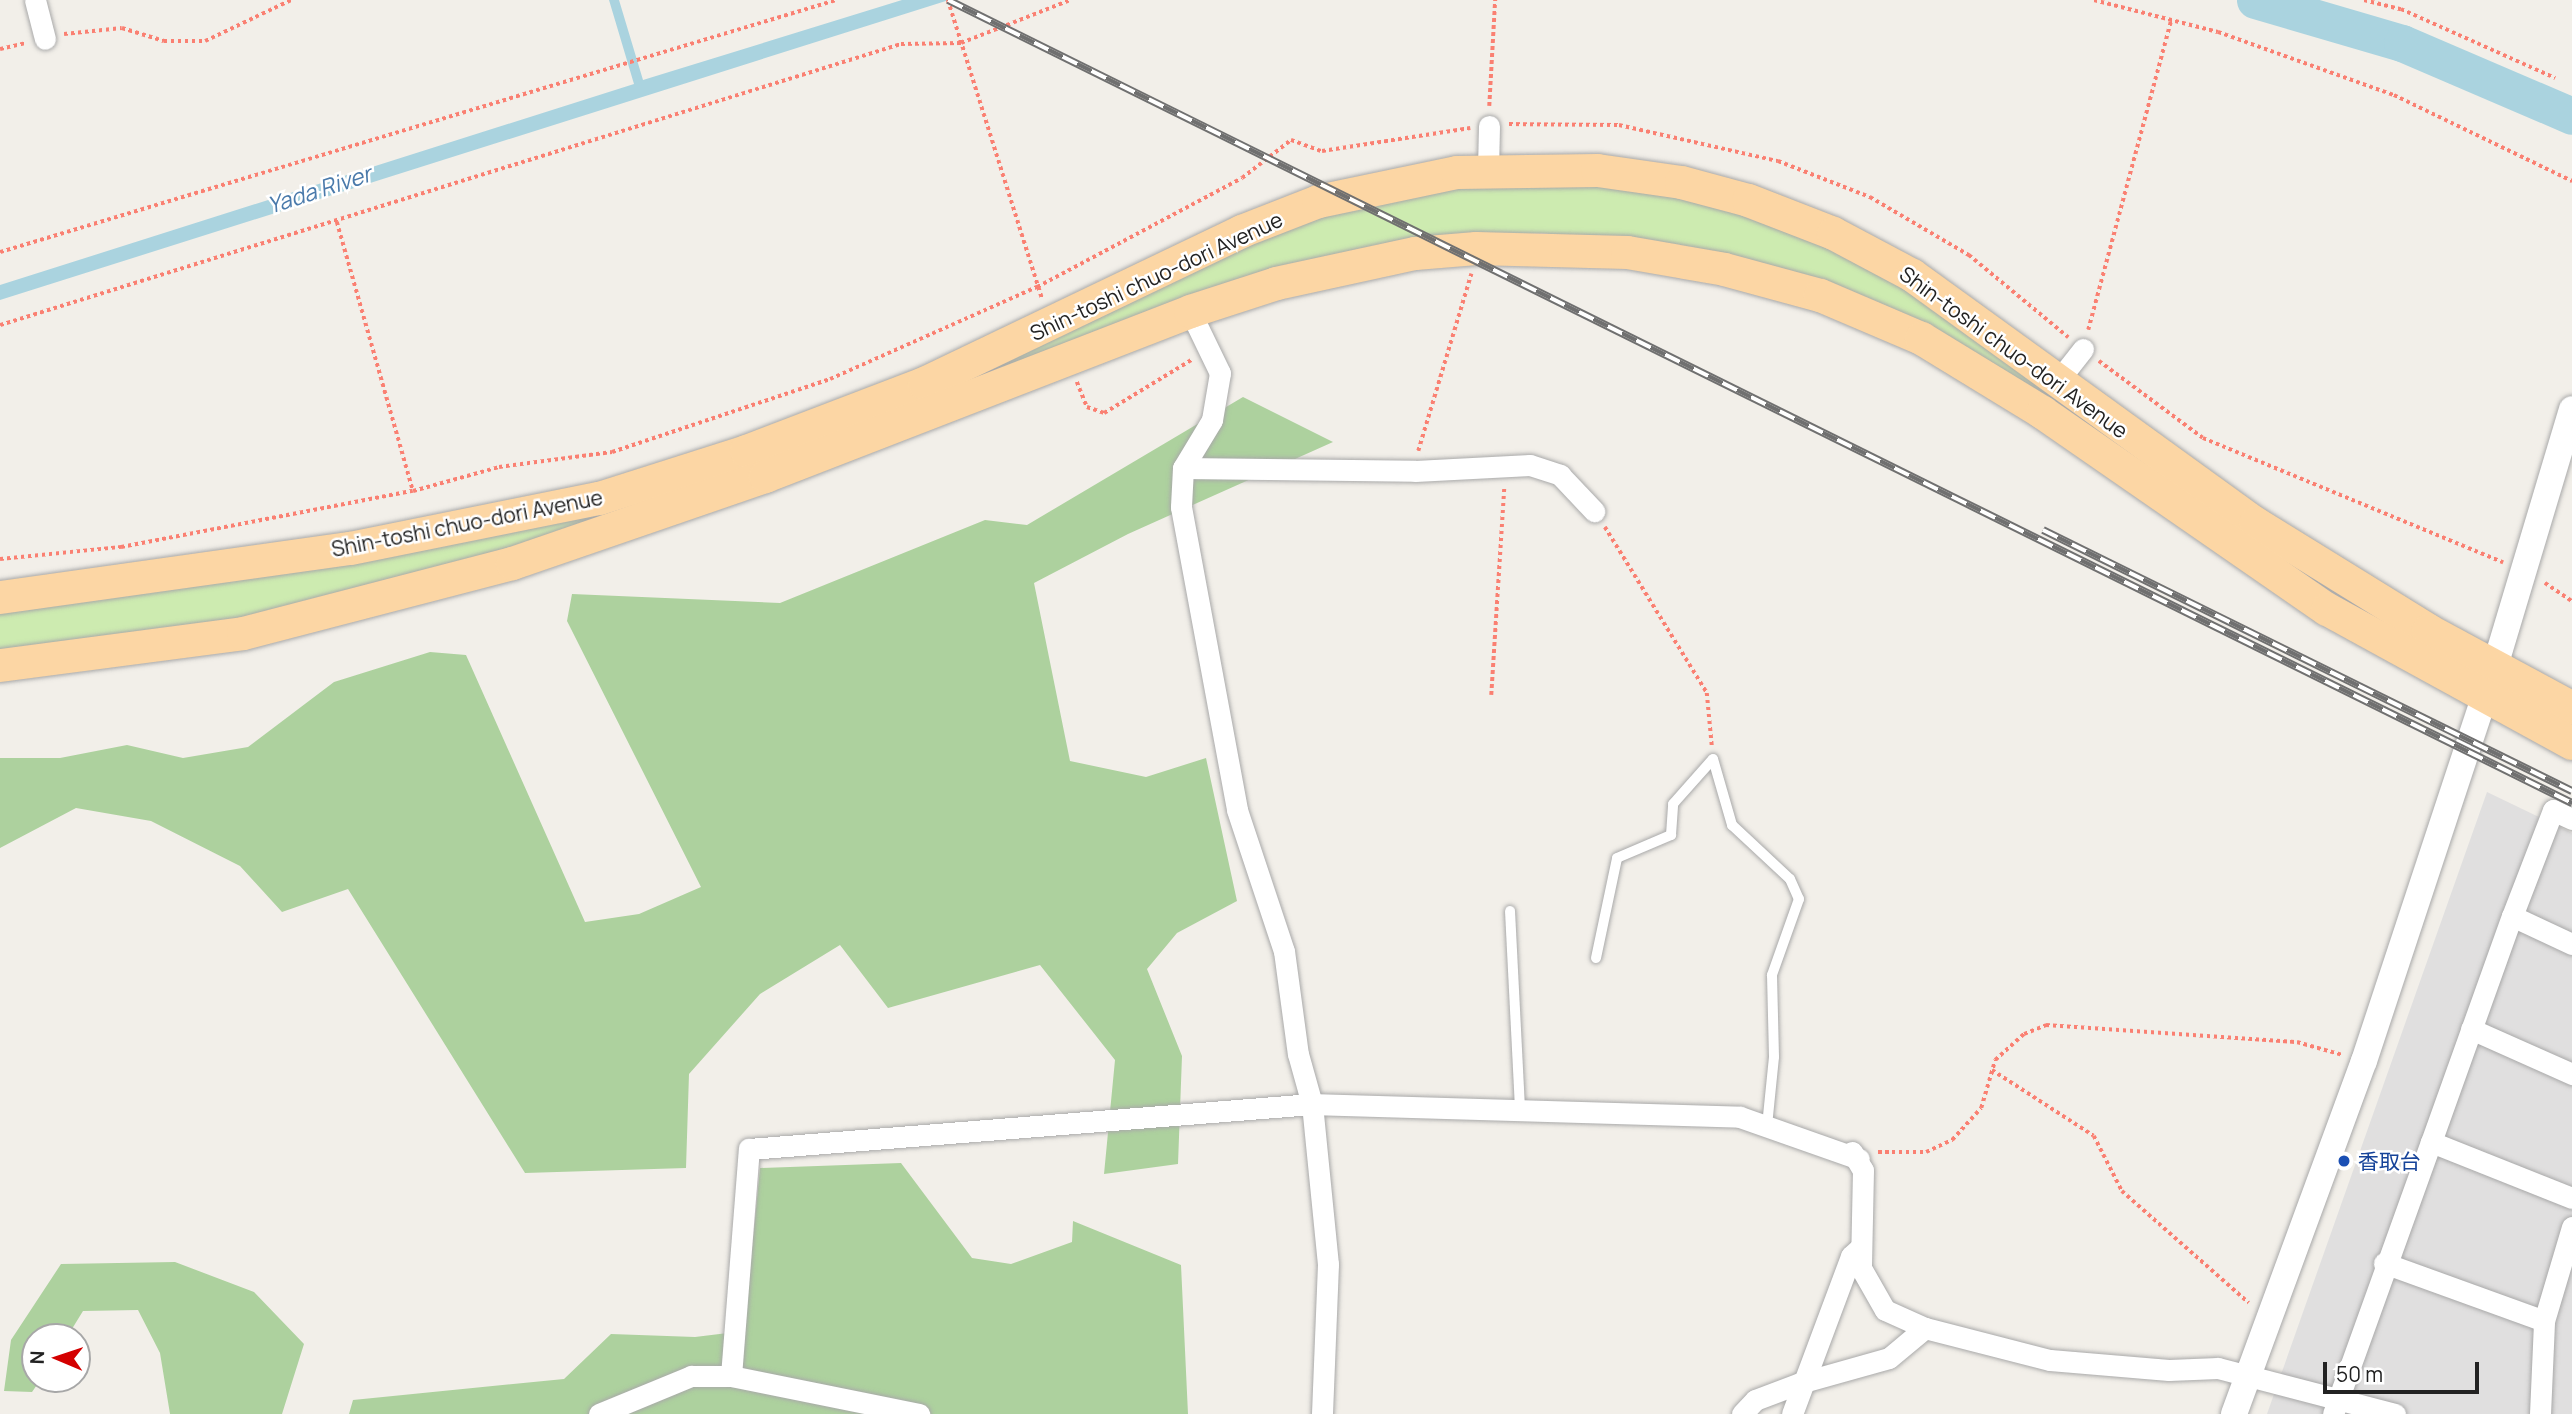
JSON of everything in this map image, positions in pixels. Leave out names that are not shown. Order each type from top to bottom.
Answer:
[{"type":"main road","name":"Shin-toshi chuo-dori Avenue","points":[[0,597],[350,548],[599,498],[746,452],[924,383],[1241,231],[1318,201],[1398,181],[1488,170],[1621,174],[1681,182],[1777,211],[1912,275],[2255,523],[2489,681],[2572,743]]},
{"type":"main road","name":"Shin-toshi chuo-dori Avenue","points":[[0,665],[243,633],[512,563],[968,401],[1190,311],[1359,264],[1476,248],[1628,252],[1724,269],[1871,315],[1921,338],[2042,412],[2327,609],[2489,681],[2572,708]]},
{"type":"street","points":[[35,0],[45,38]]},
{"type":"street","points":[[1488,170],[1489,125]]},
{"type":"street","points":[[1190,311],[1211,348],[1220,373],[1212,421],[1183,468],[1181,507],[1237,810],[1284,951],[1298,1054],[1312,1104],[1328,1264],[1322,1414]]},
{"type":"street","points":[[2057,382],[2082,349]]},
{"type":"street","points":[[2234,1414],[2364,1061],[2489,681],[2572,409]]},
{"type":"street","points":[[1183,468],[1416,471],[1530,465],[1560,475],[1594,511]]},
{"type":"street","points":[[2336,1406],[2384,1263],[2553,810],[2572,819]]},
{"type":"street","points":[[2512,916],[2572,944]]},
{"type":"street","points":[[2471,1029],[2572,1074]]},
{"type":"street","points":[[731,1376],[749,1149],[1312,1104],[1740,1117],[1855,1155],[1861,1268],[1885,1310],[1925,1328],[2050,1360],[2250,1373],[2336,1406],[2395,1414]]},
{"type":"street","points":[[2431,1142],[2572,1198]]},
{"type":"street","points":[[2540,1414],[2544,1321],[2572,1227]]},
{"type":"street","points":[[1792,1414],[1800,1383],[1851,1256],[1861,1247]]},
{"type":"street","points":[[2384,1263],[2544,1321]]},
{"type":"street","points":[[1742,1414],[1755,1400],[1800,1383],[1888,1358],[1925,1328]]},
{"type":"street","points":[[599,1414],[630,1407],[691,1376],[731,1376],[919,1414]]},
{"type":"lane","points":[[1596,958],[1617,858],[1671,835],[1673,804],[1713,759]]},
{"type":"lane","points":[[1713,759],[1732,825],[1790,879],[1799,899],[1772,975],[1774,1057],[1767,1126]]},
{"type":"lane","points":[[1510,911],[1520,1110]]},
{"type":"path","points":[[0,49],[92,27],[122,28],[164,41],[205,41],[291,0]]},
{"type":"path","points":[[0,252],[836,0]]},
{"type":"path","points":[[948,0],[1037,287]]},
{"type":"path","points":[[0,325],[901,44],[961,43],[1070,0]]},
{"type":"path","points":[[1489,125],[1495,0]]},
{"type":"path","points":[[2094,0],[2171,20],[2394,95],[2572,181]]},
{"type":"path","points":[[2364,0],[2401,9],[2555,78]]},
{"type":"path","points":[[2082,349],[2171,20]]},
{"type":"path","points":[[0,559],[121,547],[413,491],[499,467],[612,452],[830,379],[1037,287],[1242,178],[1291,140],[1322,150],[1489,125],[1619,125],[1778,161],[1870,197],[1969,255],[2082,349],[2203,438],[2524,571],[2572,601]]},
{"type":"path","points":[[337,222],[413,491]]},
{"type":"path","points":[[1416,471],[1476,248]]},
{"type":"path","points":[[1075,376],[1087,407],[1104,413],[1211,348]]},
{"type":"path","points":[[1491,695],[1506,466]]},
{"type":"path","points":[[1594,511],[1707,693],[1713,759]]},
{"type":"path","points":[[1855,1155],[1926,1152],[1952,1140],[1981,1108],[1992,1070],[2012,1044],[2046,1026],[2297,1042],[2364,1061]]},
{"type":"path","points":[[1992,1070],[2094,1136],[2122,1191],[2269,1320]]},
{"type":"shaded area","points":[[2487,792],[2572,833],[2572,1414],[2267,1414]]},
{"type":"green space","points":[[1541,180],[1643,187],[1706,201],[1852,254],[1968,327],[2337,599],[2426,652],[2336,602],[2239,540],[2010,376],[1900,316],[1847,291],[1700,250],[1542,233],[1412,241],[1258,275],[684,492],[365,593],[209,627],[0,654],[0,610],[360,561],[511,533],[682,488],[988,369],[1311,216],[1456,184]]},
{"type":"green space","points":[[1243,397],[1333,442],[1128,534],[1034,583],[1070,761],[1146,777],[1206,758],[1237,901],[1177,933],[1147,969],[1182,1056],[1178,1164],[1104,1174],[1115,1060],[1040,965],[888,1008],[840,945],[760,994],[689,1074],[686,1168],[525,1173],[348,889],[282,912],[240,866],[151,821],[76,808],[0,848],[0,758],[60,758],[127,745],[183,758],[248,747],[334,682],[430,652],[466,655],[585,922],[639,914],[701,887],[567,621],[572,594],[780,603],[985,520],[1027,525]]},
{"type":"green space","points":[[901,1163],[972,1258],[1011,1264],[1072,1242],[1073,1221],[1181,1265],[1188,1414],[349,1414],[353,1400],[564,1379],[611,1334],[695,1337],[744,1331],[760,1168]]},
{"type":"green space","points":[[175,1262],[254,1292],[304,1344],[282,1414],[170,1414],[160,1353],[138,1310],[83,1311],[76,1323],[22,1323],[61,1264]]},
{"type":"green space","points":[[21,1325],[21,1392],[4,1391],[11,1340]]},
{"type":"water","name":"Yada River","points":[[609,0],[619,0],[643,80],[902,0],[949,0],[0,300],[0,285],[634,84]]},
{"type":"waterway","points":[[2255,0],[2402,43],[2572,116]]},
{"type":"railway","points":[[948,0],[2572,803]]},
{"type":"railway","points":[[2043,530],[2572,791]]},
{"type":"place","name":"香取台","points":[[2344,1161]]}]
